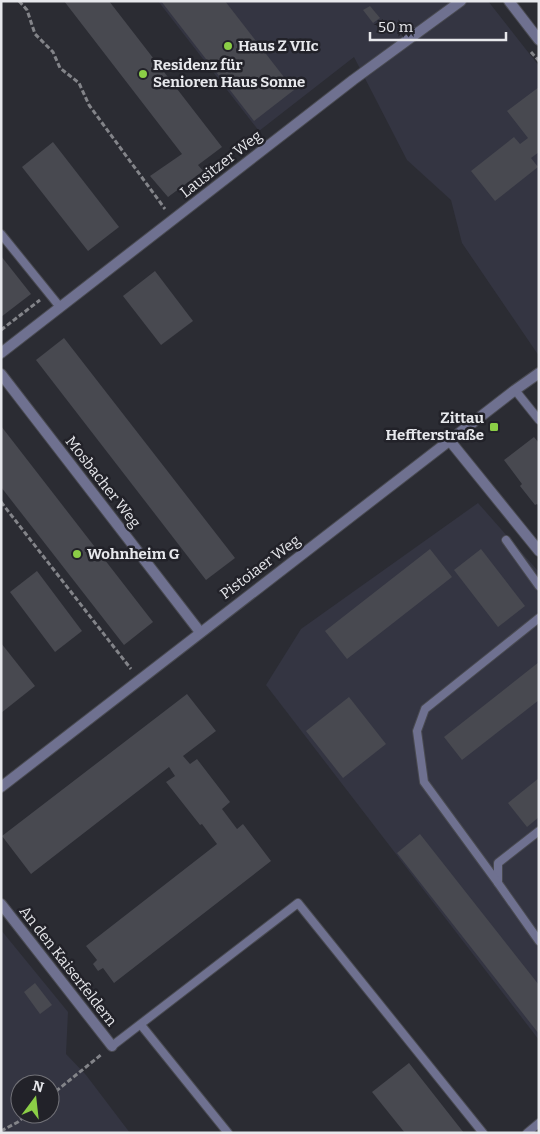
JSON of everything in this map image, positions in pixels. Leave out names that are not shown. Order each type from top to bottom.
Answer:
[{"type":"street","name":"Lausitzer Weg","points":[[1,353],[353,80],[461,1]]},
{"type":"street","points":[[509,1],[539,40]]},
{"type":"street","name":"Pistoiaer Weg","points":[[1,787],[539,373]]},
{"type":"street","name":"Mosbacher Weg","points":[[1,374],[200,632]]},
{"type":"street","points":[[450,441],[539,551]]},
{"type":"street","name":"An den Kaiserfeldern","points":[[1,904],[112,1046]]},
{"type":"lane","points":[[1,234],[60,307]]},
{"type":"lane","points":[[515,390],[539,420]]},
{"type":"lane","points":[[506,540],[539,586]]},
{"type":"lane","points":[[539,618],[425,709],[417,731],[424,782],[539,941]]},
{"type":"lane","points":[[498,884],[498,863],[539,831]]},
{"type":"lane","points":[[112,1046],[298,903],[484,1133]]},
{"type":"lane","points":[[141,1025],[228,1133]]},
{"type":"lane","points":[[527,1133],[539,1123]]},
{"type":"path","points":[[20,1],[27,10],[35,34],[52,52],[60,68],[79,83],[89,104],[172,220]]},
{"type":"path","points":[[1,330],[48,294]]},
{"type":"path","points":[[1,502],[140,679]]},
{"type":"path","points":[[60,1088],[112,1046]]},
{"type":"path","points":[[1,1131],[14,1124]]},
{"type":"shaded area","points":[[158,1],[488,1],[539,66],[539,356],[462,243],[451,200],[407,160],[354,57],[259,131]]},
{"type":"shaded area","points":[[478,503],[539,572],[539,1040],[266,685],[301,629]]},
{"type":"shaded area","points":[[1,930],[68,1012],[66,1054],[86,1075],[130,1133],[1,1133]]},
{"type":"building","name":"Residenz für Senioren Haus Sonne","points":[[64,1],[109,1],[222,147],[198,165],[203,171],[168,197],[150,176],[182,154]]},
{"type":"building","name":"Haus Z VIIc","points":[[161,1],[225,1],[294,90],[254,121]]},
{"type":"building","points":[[370,6],[380,18],[373,23],[363,10]]},
{"type":"building","points":[[539,87],[539,152],[531,158],[538,167],[495,201],[471,171],[514,137],[520,144],[528,138],[507,111]]},
{"type":"building","points":[[53,142],[119,227],[88,251],[22,167]]},
{"type":"building","points":[[1,256],[31,294],[1,317]]},
{"type":"building","points":[[155,271],[193,321],[161,345],[123,296]]},
{"type":"building","points":[[64,338],[235,558],[206,580],[36,360]]},
{"type":"building","name":"Wohnheim G","points":[[1,426],[153,622],[124,645],[1,487]]},
{"type":"building","points":[[534,437],[539,443],[539,506],[535,505],[520,486],[522,484],[504,460]]},
{"type":"building","points":[[430,549],[452,577],[347,659],[325,631]]},
{"type":"building","points":[[481,549],[525,606],[498,627],[454,570]]},
{"type":"building","points":[[37,571],[82,631],[55,652],[10,592]]},
{"type":"building","points":[[1,643],[35,686],[1,713]]},
{"type":"building","points":[[539,662],[539,700],[462,760],[444,737]]},
{"type":"building","points":[[187,694],[216,731],[183,756],[190,764],[197,759],[230,802],[222,809],[237,829],[243,824],[271,861],[114,983],[103,968],[98,971],[93,964],[97,960],[86,946],[217,844],[166,782],[175,776],[169,767],[31,874],[2,836]]},
{"type":"building","points":[[349,697],[386,744],[343,778],[306,731]]},
{"type":"building","points":[[539,778],[539,817],[527,827],[508,803]]},
{"type":"building","points":[[420,834],[539,985],[539,1034],[397,853]]},
{"type":"building","points":[[35,983],[52,1005],[40,1014],[24,992]]},
{"type":"building","points":[[409,1063],[464,1133],[405,1133],[372,1092]]},
{"type":"place","name":"Haus Z VIIc","points":[[228,46]]},
{"type":"place","name":"Residenz für Senioren Haus Sonne","points":[[143,74]]},
{"type":"place","name":"Zittau Heffterstraße","points":[[494,427]]},
{"type":"place","name":"Wohnheim G","points":[[77,554]]}]
